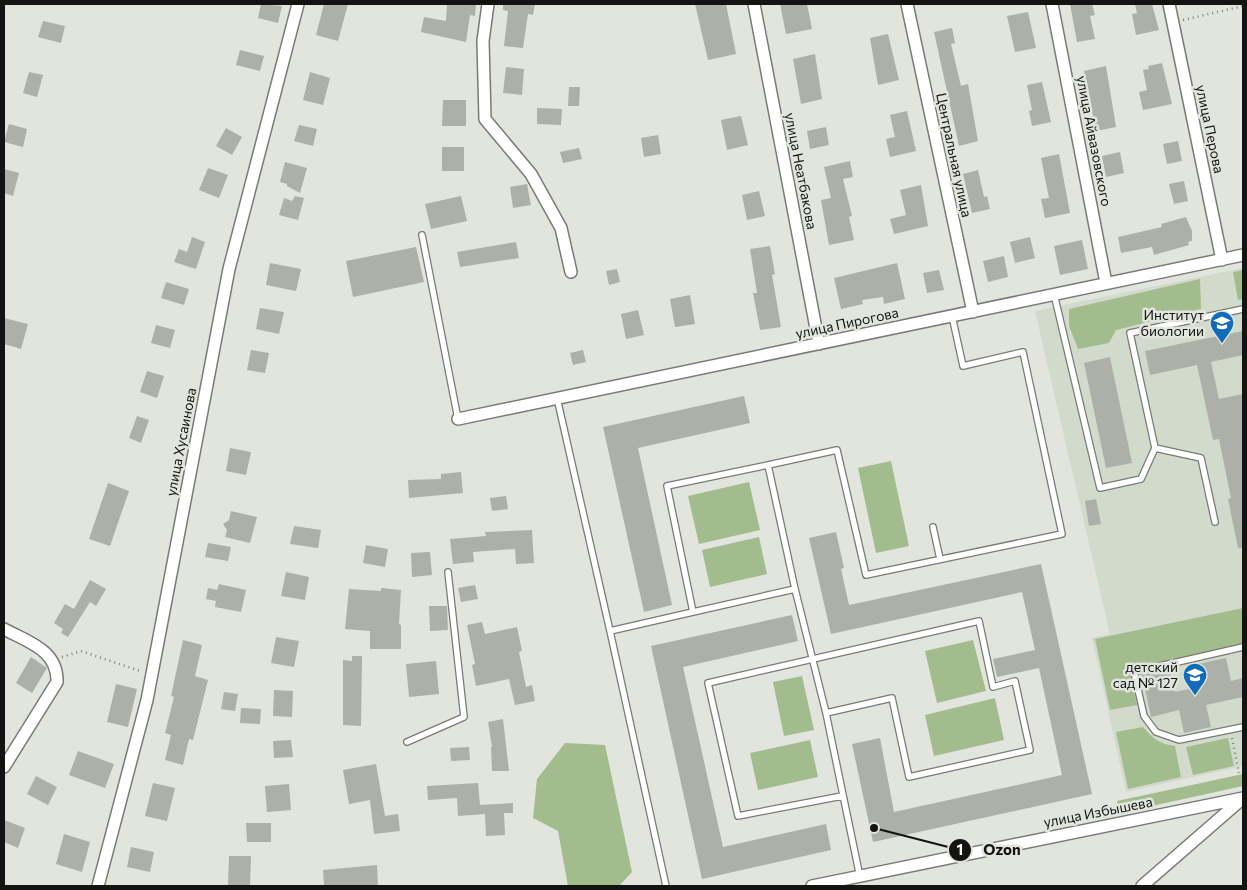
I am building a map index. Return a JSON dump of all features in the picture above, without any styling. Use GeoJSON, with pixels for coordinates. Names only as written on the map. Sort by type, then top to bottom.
{"type":"FeatureCollection","features":[{"type":"Feature","properties":{"kind":"street","name":"улица Хусаинова"},"geometry":{"type":"LineString","coordinates":[[98,886],[152,675],[229,269],[298,4]]}},
{"type":"Feature","properties":{"kind":"street"},"geometry":{"type":"LineString","coordinates":[[488,4],[483,41],[485,119],[535,181],[561,228],[571,272]]}},
{"type":"Feature","properties":{"kind":"street","name":"улица Неатбакова"},"geometry":{"type":"LineString","coordinates":[[754,4],[819,344]]}},
{"type":"Feature","properties":{"kind":"street","name":"Центральная улица"},"geometry":{"type":"LineString","coordinates":[[907,4],[973,312]]}},
{"type":"Feature","properties":{"kind":"street","name":"улица Айвазовского"},"geometry":{"type":"LineString","coordinates":[[1052,4],[1106,283]]}},
{"type":"Feature","properties":{"kind":"street","name":"улица Перова"},"geometry":{"type":"LineString","coordinates":[[1169,4],[1222,260]]}},
{"type":"Feature","properties":{"kind":"street","name":"улица Пирогова"},"geometry":{"type":"LineString","coordinates":[[458,419],[1243,255]]}},
{"type":"Feature","properties":{"kind":"street"},"geometry":{"type":"LineString","coordinates":[[4,629],[44,650],[53,660],[57,671],[57,682],[4,767]]}},
{"type":"Feature","properties":{"kind":"street"},"geometry":{"type":"LineString","coordinates":[[1142,886],[1243,798]]}},
{"type":"Feature","properties":{"kind":"street","name":"улица Избышева"},"geometry":{"type":"LineString","coordinates":[[812,886],[1243,798]]}},
{"type":"Feature","properties":{"kind":"lane"},"geometry":{"type":"LineString","coordinates":[[422,235],[458,419]]}},
{"type":"Feature","properties":{"kind":"lane"},"geometry":{"type":"LineString","coordinates":[[1054,294],[1100,488],[1141,479],[1155,448],[1130,334],[1243,309]]}},
{"type":"Feature","properties":{"kind":"lane"},"geometry":{"type":"LineString","coordinates":[[693,612],[667,486],[837,450],[866,575],[1062,534],[1022,352],[963,366],[952,316]]}},
{"type":"Feature","properties":{"kind":"lane"},"geometry":{"type":"LineString","coordinates":[[557,398],[666,886]]}},
{"type":"Feature","properties":{"kind":"lane"},"geometry":{"type":"LineString","coordinates":[[1155,448],[1201,458],[1215,522]]}},
{"type":"Feature","properties":{"kind":"lane"},"geometry":{"type":"LineString","coordinates":[[768,465],[795,589],[826,713],[860,877]]}},
{"type":"Feature","properties":{"kind":"lane"},"geometry":{"type":"LineString","coordinates":[[932,527],[940,559]]}},
{"type":"Feature","properties":{"kind":"lane"},"geometry":{"type":"LineString","coordinates":[[407,742],[464,717],[448,572]]}},
{"type":"Feature","properties":{"kind":"lane"},"geometry":{"type":"LineString","coordinates":[[610,631],[795,589]]}},
{"type":"Feature","properties":{"kind":"lane"},"geometry":{"type":"LineString","coordinates":[[826,713],[892,698],[909,777],[1030,750],[1015,682],[993,686],[979,622],[812,658],[708,683],[738,816],[842,796]]}},
{"type":"Feature","properties":{"kind":"lane"},"geometry":{"type":"LineString","coordinates":[[1243,647],[1134,672],[1144,716],[1156,732],[1179,740],[1243,727]]}},
{"type":"Feature","properties":{"kind":"path"},"geometry":{"type":"LineString","coordinates":[[1172,23],[1243,6]]}},
{"type":"Feature","properties":{"kind":"path"},"geometry":{"type":"LineString","coordinates":[[53,660],[81,651],[152,675]]}},
{"type":"Feature","properties":{"kind":"path"},"geometry":{"type":"LineString","coordinates":[[1230,730],[1239,773]]}},
{"type":"Feature","properties":{"kind":"shaded area"},"geometry":{"type":"Polygon","coordinates":[[[1243,268],[1243,766],[1126,792],[1092,638],[1110,634],[1035,311],[1243,268]]]}},
{"type":"Feature","properties":{"kind":"green space"},"geometry":{"type":"Polygon","coordinates":[[[1243,270],[1243,299],[1238,300],[1233,272],[1243,270]]]}},
{"type":"Feature","properties":{"kind":"green space"},"geometry":{"type":"Polygon","coordinates":[[[1200,279],[1201,309],[1116,330],[1109,343],[1078,349],[1069,326],[1069,309],[1200,279]]]}},
{"type":"Feature","properties":{"kind":"green space"},"geometry":{"type":"Polygon","coordinates":[[[891,461],[909,546],[876,553],[858,468],[891,461]]]}},
{"type":"Feature","properties":{"kind":"green space"},"geometry":{"type":"Polygon","coordinates":[[[749,482],[760,530],[699,544],[688,496],[749,482]]]}},
{"type":"Feature","properties":{"kind":"green space"},"geometry":{"type":"Polygon","coordinates":[[[759,537],[767,574],[710,587],[702,550],[759,537]]]}},
{"type":"Feature","properties":{"kind":"green space"},"geometry":{"type":"Polygon","coordinates":[[[1243,608],[1243,644],[1129,669],[1137,705],[1110,710],[1095,639],[1243,608]]]}},
{"type":"Feature","properties":{"kind":"green space"},"geometry":{"type":"Polygon","coordinates":[[[973,640],[986,691],[937,703],[925,651],[973,640]]]}},
{"type":"Feature","properties":{"kind":"green space"},"geometry":{"type":"Polygon","coordinates":[[[802,676],[814,730],[784,736],[773,682],[802,676]]]}},
{"type":"Feature","properties":{"kind":"green space"},"geometry":{"type":"Polygon","coordinates":[[[995,698],[1004,740],[934,756],[925,715],[995,698]]]}},
{"type":"Feature","properties":{"kind":"green space"},"geometry":{"type":"Polygon","coordinates":[[[1143,727],[1157,740],[1175,746],[1181,777],[1128,789],[1116,732],[1143,727]]]}},
{"type":"Feature","properties":{"kind":"green space"},"geometry":{"type":"Polygon","coordinates":[[[1228,738],[1234,766],[1193,775],[1186,747],[1228,738]]]}},
{"type":"Feature","properties":{"kind":"green space"},"geometry":{"type":"Polygon","coordinates":[[[810,740],[818,777],[758,790],[750,753],[810,740]]]}},
{"type":"Feature","properties":{"kind":"green space"},"geometry":{"type":"Polygon","coordinates":[[[565,743],[605,745],[632,872],[619,886],[568,886],[558,831],[533,818],[537,779],[565,743]]]}},
{"type":"Feature","properties":{"kind":"green space"},"geometry":{"type":"Polygon","coordinates":[[[1243,774],[1243,786],[1120,813],[1117,801],[1243,774]]]}},
{"type":"Feature","properties":{"kind":"building"},"geometry":{"type":"Polygon","coordinates":[[[261,4],[282,6],[278,23],[258,18],[261,4]]]}},
{"type":"Feature","properties":{"kind":"building"},"geometry":{"type":"Polygon","coordinates":[[[324,4],[348,4],[338,41],[316,35],[324,4]]]}},
{"type":"Feature","properties":{"kind":"building"},"geometry":{"type":"Polygon","coordinates":[[[447,4],[476,4],[475,16],[470,15],[466,42],[421,32],[424,17],[446,21],[447,4]]]}},
{"type":"Feature","properties":{"kind":"building"},"geometry":{"type":"Polygon","coordinates":[[[503,4],[535,4],[533,15],[528,14],[523,48],[504,46],[508,11],[503,10],[503,4]]]}},
{"type":"Feature","properties":{"kind":"building"},"geometry":{"type":"Polygon","coordinates":[[[695,4],[726,4],[736,54],[708,60],[695,4]]]}},
{"type":"Feature","properties":{"kind":"building"},"geometry":{"type":"Polygon","coordinates":[[[780,4],[807,4],[812,29],[786,34],[780,4]]]}},
{"type":"Feature","properties":{"kind":"building"},"geometry":{"type":"Polygon","coordinates":[[[1070,4],[1092,4],[1095,15],[1090,16],[1095,39],[1077,42],[1070,4]]]}},
{"type":"Feature","properties":{"kind":"building"},"geometry":{"type":"Polygon","coordinates":[[[1135,4],[1152,4],[1159,30],[1136,35],[1132,14],[1137,13],[1135,4]]]}},
{"type":"Feature","properties":{"kind":"building"},"geometry":{"type":"Polygon","coordinates":[[[1028,12],[1036,48],[1015,52],[1007,16],[1028,12]]]}},
{"type":"Feature","properties":{"kind":"building"},"geometry":{"type":"Polygon","coordinates":[[[43,21],[65,26],[61,43],[38,37],[43,21]]]}},
{"type":"Feature","properties":{"kind":"building"},"geometry":{"type":"Polygon","coordinates":[[[952,28],[955,43],[951,44],[961,86],[968,84],[978,141],[959,146],[934,32],[952,28]]]}},
{"type":"Feature","properties":{"kind":"building"},"geometry":{"type":"Polygon","coordinates":[[[888,34],[899,80],[878,85],[870,38],[888,34]]]}},
{"type":"Feature","properties":{"kind":"building"},"geometry":{"type":"Polygon","coordinates":[[[240,50],[264,56],[260,71],[236,65],[240,50]]]}},
{"type":"Feature","properties":{"kind":"building"},"geometry":{"type":"Polygon","coordinates":[[[815,54],[822,99],[801,104],[793,59],[815,54]]]}},
{"type":"Feature","properties":{"kind":"building"},"geometry":{"type":"Polygon","coordinates":[[[1162,63],[1172,104],[1143,110],[1139,92],[1147,90],[1143,70],[1149,69],[1148,66],[1162,63]]]}},
{"type":"Feature","properties":{"kind":"building"},"geometry":{"type":"Polygon","coordinates":[[[1106,66],[1116,127],[1096,131],[1084,71],[1106,66]]]}},
{"type":"Feature","properties":{"kind":"building"},"geometry":{"type":"Polygon","coordinates":[[[506,67],[524,69],[522,95],[503,93],[506,67]]]}},
{"type":"Feature","properties":{"kind":"building"},"geometry":{"type":"Polygon","coordinates":[[[29,72],[43,75],[37,97],[23,93],[29,72]]]}},
{"type":"Feature","properties":{"kind":"building"},"geometry":{"type":"Polygon","coordinates":[[[310,72],[330,78],[323,105],[303,100],[310,72]]]}},
{"type":"Feature","properties":{"kind":"building"},"geometry":{"type":"Polygon","coordinates":[[[1042,82],[1051,122],[1032,126],[1029,111],[1032,110],[1027,85],[1042,82]]]}},
{"type":"Feature","properties":{"kind":"building"},"geometry":{"type":"Polygon","coordinates":[[[569,87],[580,87],[579,106],[568,106],[569,87]]]}},
{"type":"Feature","properties":{"kind":"building"},"geometry":{"type":"Polygon","coordinates":[[[443,100],[466,100],[466,126],[442,126],[443,100]]]}},
{"type":"Feature","properties":{"kind":"building"},"geometry":{"type":"Polygon","coordinates":[[[537,108],[562,109],[561,125],[537,124],[537,108]]]}},
{"type":"Feature","properties":{"kind":"building"},"geometry":{"type":"Polygon","coordinates":[[[907,111],[916,151],[890,157],[886,139],[895,137],[890,115],[907,111]]]}},
{"type":"Feature","properties":{"kind":"building"},"geometry":{"type":"Polygon","coordinates":[[[741,116],[748,145],[727,150],[721,120],[741,116]]]}},
{"type":"Feature","properties":{"kind":"building"},"geometry":{"type":"Polygon","coordinates":[[[9,124],[27,129],[23,147],[4,142],[9,124]]]}},
{"type":"Feature","properties":{"kind":"building"},"geometry":{"type":"Polygon","coordinates":[[[299,125],[317,129],[313,146],[294,141],[299,125]]]}},
{"type":"Feature","properties":{"kind":"building"},"geometry":{"type":"Polygon","coordinates":[[[826,127],[829,145],[810,149],[807,131],[826,127]]]}},
{"type":"Feature","properties":{"kind":"building"},"geometry":{"type":"Polygon","coordinates":[[[226,128],[242,137],[232,155],[216,146],[226,128]]]}},
{"type":"Feature","properties":{"kind":"building"},"geometry":{"type":"Polygon","coordinates":[[[658,135],[661,154],[644,157],[641,138],[658,135]]]}},
{"type":"Feature","properties":{"kind":"building"},"geometry":{"type":"Polygon","coordinates":[[[1178,141],[1182,161],[1167,164],[1163,144],[1178,141]]]}},
{"type":"Feature","properties":{"kind":"building"},"geometry":{"type":"Polygon","coordinates":[[[442,147],[464,147],[464,171],[442,171],[442,147]]]}},
{"type":"Feature","properties":{"kind":"building"},"geometry":{"type":"Polygon","coordinates":[[[579,148],[582,159],[563,163],[560,152],[579,148]]]}},
{"type":"Feature","properties":{"kind":"building"},"geometry":{"type":"Polygon","coordinates":[[[1120,152],[1124,173],[1106,177],[1102,156],[1120,152]]]}},
{"type":"Feature","properties":{"kind":"building"},"geometry":{"type":"Polygon","coordinates":[[[1059,154],[1070,213],[1045,218],[1041,199],[1049,198],[1041,158],[1059,154]]]}},
{"type":"Feature","properties":{"kind":"building"},"geometry":{"type":"Polygon","coordinates":[[[850,161],[853,177],[843,179],[852,216],[849,217],[854,240],[829,245],[821,200],[831,198],[824,167],[850,161]]]}},
{"type":"Feature","properties":{"kind":"building"},"geometry":{"type":"Polygon","coordinates":[[[285,162],[307,168],[300,193],[287,186],[287,184],[280,182],[285,162]]]}},
{"type":"Feature","properties":{"kind":"building"},"geometry":{"type":"Polygon","coordinates":[[[208,168],[228,175],[219,198],[199,190],[208,168]]]}},
{"type":"Feature","properties":{"kind":"building"},"geometry":{"type":"Polygon","coordinates":[[[4,169],[19,173],[13,196],[4,193],[4,169]]]}},
{"type":"Feature","properties":{"kind":"building"},"geometry":{"type":"Polygon","coordinates":[[[978,170],[984,197],[987,196],[990,209],[972,213],[963,174],[978,170]]]}},
{"type":"Feature","properties":{"kind":"building"},"geometry":{"type":"Polygon","coordinates":[[[1184,181],[1188,201],[1174,204],[1169,184],[1184,181]]]}},
{"type":"Feature","properties":{"kind":"building"},"geometry":{"type":"Polygon","coordinates":[[[527,184],[531,205],[513,208],[510,187],[527,184]]]}},
{"type":"Feature","properties":{"kind":"building"},"geometry":{"type":"Polygon","coordinates":[[[921,185],[928,226],[894,234],[890,219],[906,215],[900,190],[921,185]]]}},
{"type":"Feature","properties":{"kind":"building"},"geometry":{"type":"Polygon","coordinates":[[[759,191],[765,216],[747,220],[742,195],[759,191]]]}},
{"type":"Feature","properties":{"kind":"building"},"geometry":{"type":"Polygon","coordinates":[[[295,196],[304,198],[298,220],[279,215],[284,198],[292,201],[295,196]]]}},
{"type":"Feature","properties":{"kind":"building"},"geometry":{"type":"Polygon","coordinates":[[[461,196],[467,221],[431,229],[425,204],[461,196]]]}},
{"type":"Feature","properties":{"kind":"building"},"geometry":{"type":"Polygon","coordinates":[[[1186,217],[1192,231],[1192,241],[1188,242],[1189,245],[1154,255],[1152,247],[1121,253],[1118,237],[1162,227],[1161,224],[1186,217]]]}},
{"type":"Feature","properties":{"kind":"building"},"geometry":{"type":"Polygon","coordinates":[[[192,237],[205,242],[196,269],[174,262],[179,249],[187,252],[192,237]]]}},
{"type":"Feature","properties":{"kind":"building"},"geometry":{"type":"Polygon","coordinates":[[[1030,237],[1035,258],[1015,263],[1010,242],[1030,237]]]}},
{"type":"Feature","properties":{"kind":"building"},"geometry":{"type":"Polygon","coordinates":[[[1082,240],[1088,269],[1060,275],[1054,246],[1082,240]]]}},
{"type":"Feature","properties":{"kind":"building"},"geometry":{"type":"Polygon","coordinates":[[[516,242],[519,258],[460,267],[457,252],[516,242]]]}},
{"type":"Feature","properties":{"kind":"building"},"geometry":{"type":"Polygon","coordinates":[[[770,246],[775,274],[772,275],[781,327],[760,330],[753,293],[757,293],[750,249],[770,246]]]}},
{"type":"Feature","properties":{"kind":"building"},"geometry":{"type":"Polygon","coordinates":[[[416,247],[424,282],[353,297],[346,261],[416,247]]]}},
{"type":"Feature","properties":{"kind":"building"},"geometry":{"type":"Polygon","coordinates":[[[1004,256],[1008,277],[988,282],[983,261],[1004,256]]]}},
{"type":"Feature","properties":{"kind":"building"},"geometry":{"type":"Polygon","coordinates":[[[270,263],[301,269],[296,291],[266,285],[270,263]]]}},
{"type":"Feature","properties":{"kind":"building"},"geometry":{"type":"Polygon","coordinates":[[[897,263],[905,299],[884,304],[883,297],[862,300],[863,304],[841,309],[834,278],[897,263]]]}},
{"type":"Feature","properties":{"kind":"building"},"geometry":{"type":"Polygon","coordinates":[[[617,269],[620,282],[609,285],[606,271],[617,269]]]}},
{"type":"Feature","properties":{"kind":"building"},"geometry":{"type":"Polygon","coordinates":[[[939,270],[944,290],[927,293],[923,273],[939,270]]]}},
{"type":"Feature","properties":{"kind":"building"},"geometry":{"type":"Polygon","coordinates":[[[166,282],[189,289],[184,305],[161,298],[166,282]]]}},
{"type":"Feature","properties":{"kind":"building"},"geometry":{"type":"Polygon","coordinates":[[[690,295],[695,324],[675,327],[670,299],[690,295]]]}},
{"type":"Feature","properties":{"kind":"building"},"geometry":{"type":"Polygon","coordinates":[[[260,308],[284,312],[279,334],[256,329],[260,308]]]}},
{"type":"Feature","properties":{"kind":"building"},"geometry":{"type":"Polygon","coordinates":[[[638,310],[644,335],[626,339],[621,314],[638,310]]]}},
{"type":"Feature","properties":{"kind":"building"},"geometry":{"type":"Polygon","coordinates":[[[4,318],[28,324],[21,349],[4,344],[4,318]]]}},
{"type":"Feature","properties":{"kind":"building"},"geometry":{"type":"Polygon","coordinates":[[[156,325],[175,330],[170,348],[151,343],[156,325]]]}},
{"type":"Feature","properties":{"kind":"building"},"geometry":{"type":"Polygon","coordinates":[[[1243,331],[1243,355],[1211,362],[1219,399],[1243,394],[1243,548],[1238,548],[1228,499],[1231,498],[1219,439],[1213,440],[1197,365],[1150,375],[1145,351],[1243,331]]]}},
{"type":"Feature","properties":{"kind":"building"},"geometry":{"type":"Polygon","coordinates":[[[251,350],[269,353],[265,373],[247,370],[251,350]]]}},
{"type":"Feature","properties":{"kind":"building"},"geometry":{"type":"Polygon","coordinates":[[[583,350],[586,362],[573,365],[570,353],[583,350]]]}},
{"type":"Feature","properties":{"kind":"building"},"geometry":{"type":"Polygon","coordinates":[[[1110,357],[1132,463],[1106,468],[1084,363],[1110,357]]]}},
{"type":"Feature","properties":{"kind":"building"},"geometry":{"type":"Polygon","coordinates":[[[147,371],[164,376],[157,398],[140,392],[147,371]]]}},
{"type":"Feature","properties":{"kind":"building"},"geometry":{"type":"Polygon","coordinates":[[[744,396],[750,423],[638,448],[672,605],[644,612],[603,427],[744,396]]]}},
{"type":"Feature","properties":{"kind":"building"},"geometry":{"type":"Polygon","coordinates":[[[137,416],[149,420],[141,443],[129,438],[137,416]]]}},
{"type":"Feature","properties":{"kind":"building"},"geometry":{"type":"Polygon","coordinates":[[[230,448],[251,452],[246,475],[226,471],[230,448]]]}},
{"type":"Feature","properties":{"kind":"building"},"geometry":{"type":"Polygon","coordinates":[[[461,472],[463,493],[409,498],[408,480],[441,479],[441,474],[461,472]]]}},
{"type":"Feature","properties":{"kind":"building"},"geometry":{"type":"Polygon","coordinates":[[[108,483],[129,491],[110,546],[89,539],[108,483]]]}},
{"type":"Feature","properties":{"kind":"building"},"geometry":{"type":"Polygon","coordinates":[[[506,496],[508,509],[492,511],[490,498],[506,496]]]}},
{"type":"Feature","properties":{"kind":"building"},"geometry":{"type":"Polygon","coordinates":[[[1096,499],[1101,524],[1089,526],[1085,501],[1096,499]]]}},
{"type":"Feature","properties":{"kind":"building"},"geometry":{"type":"Polygon","coordinates":[[[231,511],[257,517],[250,543],[225,537],[227,530],[223,524],[229,520],[231,511]]]}},
{"type":"Feature","properties":{"kind":"building"},"geometry":{"type":"Polygon","coordinates":[[[294,526],[321,530],[318,548],[290,544],[294,526]]]}},
{"type":"Feature","properties":{"kind":"building"},"geometry":{"type":"Polygon","coordinates":[[[532,530],[534,563],[516,564],[515,549],[473,552],[474,562],[453,564],[450,539],[486,536],[485,532],[532,530]]]}},
{"type":"Feature","properties":{"kind":"building"},"geometry":{"type":"Polygon","coordinates":[[[836,532],[844,568],[841,569],[849,605],[1041,564],[1092,794],[873,842],[852,744],[880,738],[894,812],[1062,775],[1039,668],[997,677],[993,659],[1035,650],[1022,592],[831,634],[809,538],[836,532]]]}},
{"type":"Feature","properties":{"kind":"building"},"geometry":{"type":"Polygon","coordinates":[[[208,543],[231,547],[228,561],[205,557],[208,543]]]}},
{"type":"Feature","properties":{"kind":"building"},"geometry":{"type":"Polygon","coordinates":[[[366,545],[388,549],[385,567],[363,563],[366,545]]]}},
{"type":"Feature","properties":{"kind":"building"},"geometry":{"type":"Polygon","coordinates":[[[430,552],[432,575],[412,577],[411,553],[430,552]]]}},
{"type":"Feature","properties":{"kind":"building"},"geometry":{"type":"Polygon","coordinates":[[[286,572],[309,577],[305,600],[281,596],[286,572]]]}},
{"type":"Feature","properties":{"kind":"building"},"geometry":{"type":"Polygon","coordinates":[[[90,580],[106,589],[96,606],[90,602],[68,637],[61,633],[63,629],[54,623],[65,604],[74,609],[90,580]]]}},
{"type":"Feature","properties":{"kind":"building"},"geometry":{"type":"Polygon","coordinates":[[[219,584],[246,590],[241,612],[215,607],[216,601],[206,599],[208,588],[217,590],[219,584]]]}},
{"type":"Feature","properties":{"kind":"building"},"geometry":{"type":"Polygon","coordinates":[[[475,585],[478,599],[461,602],[458,588],[475,585]]]}},
{"type":"Feature","properties":{"kind":"building"},"geometry":{"type":"Polygon","coordinates":[[[381,588],[401,590],[399,624],[401,625],[401,649],[370,649],[370,631],[345,629],[349,589],[381,591],[381,588]]]}},
{"type":"Feature","properties":{"kind":"building"},"geometry":{"type":"Polygon","coordinates":[[[429,606],[447,606],[448,630],[430,631],[429,606]]]}},
{"type":"Feature","properties":{"kind":"building"},"geometry":{"type":"Polygon","coordinates":[[[792,615],[798,641],[683,667],[723,847],[826,824],[831,850],[702,879],[651,646],[792,615]]]}},
{"type":"Feature","properties":{"kind":"building"},"geometry":{"type":"Polygon","coordinates":[[[482,622],[485,634],[517,627],[522,651],[519,652],[526,687],[532,685],[535,701],[515,705],[509,679],[476,686],[472,665],[475,664],[467,625],[482,622]]]}},
{"type":"Feature","properties":{"kind":"building"},"geometry":{"type":"Polygon","coordinates":[[[276,637],[299,641],[294,667],[271,663],[276,637]]]}},
{"type":"Feature","properties":{"kind":"building"},"geometry":{"type":"Polygon","coordinates":[[[183,640],[202,645],[195,676],[208,680],[193,740],[189,739],[183,765],[165,760],[171,735],[165,733],[174,697],[171,696],[183,640]]]}},
{"type":"Feature","properties":{"kind":"building"},"geometry":{"type":"Polygon","coordinates":[[[352,656],[362,656],[361,726],[343,725],[343,660],[352,661],[352,656]]]}},
{"type":"Feature","properties":{"kind":"building"},"geometry":{"type":"Polygon","coordinates":[[[31,657],[47,668],[32,693],[16,683],[31,657]]]}},
{"type":"Feature","properties":{"kind":"building","name":"детский сад № 127"},"geometry":{"type":"Polygon","coordinates":[[[1226,658],[1231,681],[1243,678],[1243,697],[1206,705],[1211,727],[1184,733],[1179,710],[1151,717],[1142,675],[1170,669],[1175,692],[1203,686],[1198,664],[1226,658]]]}},
{"type":"Feature","properties":{"kind":"building"},"geometry":{"type":"Polygon","coordinates":[[[436,661],[439,694],[409,697],[406,664],[436,661]]]}},
{"type":"Feature","properties":{"kind":"building"},"geometry":{"type":"Polygon","coordinates":[[[116,684],[137,689],[128,727],[107,722],[116,684]]]}},
{"type":"Feature","properties":{"kind":"building"},"geometry":{"type":"Polygon","coordinates":[[[274,690],[293,691],[292,717],[273,716],[274,690]]]}},
{"type":"Feature","properties":{"kind":"building"},"geometry":{"type":"Polygon","coordinates":[[[224,692],[238,694],[235,711],[221,709],[224,692]]]}},
{"type":"Feature","properties":{"kind":"building"},"geometry":{"type":"Polygon","coordinates":[[[241,708],[261,709],[260,724],[240,723],[241,708]]]}},
{"type":"Feature","properties":{"kind":"building"},"geometry":{"type":"Polygon","coordinates":[[[503,719],[509,771],[492,771],[492,747],[488,722],[503,719]]]}},
{"type":"Feature","properties":{"kind":"building"},"geometry":{"type":"Polygon","coordinates":[[[291,740],[293,757],[274,758],[273,741],[291,740]]]}},
{"type":"Feature","properties":{"kind":"building"},"geometry":{"type":"Polygon","coordinates":[[[469,747],[470,760],[451,761],[450,748],[469,747]]]}},
{"type":"Feature","properties":{"kind":"building"},"geometry":{"type":"Polygon","coordinates":[[[78,751],[114,764],[105,788],[69,775],[78,751]]]}},
{"type":"Feature","properties":{"kind":"building"},"geometry":{"type":"Polygon","coordinates":[[[376,764],[385,816],[398,814],[400,831],[374,834],[370,800],[349,804],[343,770],[376,764]]]}},
{"type":"Feature","properties":{"kind":"building"},"geometry":{"type":"Polygon","coordinates":[[[36,776],[57,787],[48,805],[27,794],[36,776]]]}},
{"type":"Feature","properties":{"kind":"building"},"geometry":{"type":"Polygon","coordinates":[[[153,783],[175,788],[167,821],[145,816],[153,783]]]}},
{"type":"Feature","properties":{"kind":"building"},"geometry":{"type":"Polygon","coordinates":[[[478,783],[480,805],[513,803],[513,813],[504,813],[505,835],[486,836],[485,814],[458,816],[457,798],[428,800],[427,786],[478,783]]]}},
{"type":"Feature","properties":{"kind":"building"},"geometry":{"type":"Polygon","coordinates":[[[289,784],[291,810],[267,812],[265,786],[289,784]]]}},
{"type":"Feature","properties":{"kind":"building"},"geometry":{"type":"Polygon","coordinates":[[[4,820],[25,828],[18,848],[4,842],[4,820]]]}},
{"type":"Feature","properties":{"kind":"building"},"geometry":{"type":"Polygon","coordinates":[[[246,823],[271,823],[271,842],[247,842],[246,823]]]}},
{"type":"Feature","properties":{"kind":"building"},"geometry":{"type":"Polygon","coordinates":[[[64,834],[90,842],[82,872],[56,864],[64,834]]]}},
{"type":"Feature","properties":{"kind":"building"},"geometry":{"type":"Polygon","coordinates":[[[131,847],[154,852],[150,872],[127,867],[131,847]]]}},
{"type":"Feature","properties":{"kind":"building"},"geometry":{"type":"Polygon","coordinates":[[[229,856],[251,856],[250,886],[228,886],[229,856]]]}},
{"type":"Feature","properties":{"kind":"building"},"geometry":{"type":"Polygon","coordinates":[[[377,865],[378,886],[324,886],[323,870],[377,865]]]}},
{"type":"Feature","properties":{"kind":"place","name":"Институт биологии"},"geometry":{"type":"Point","coordinates":[1222,344]}},
{"type":"Feature","properties":{"kind":"place","name":"детский сад № 127"},"geometry":{"type":"Point","coordinates":[1195,696]}},
{"type":"Feature","properties":{"kind":"place","name":"Ozon"},"geometry":{"type":"Point","coordinates":[874,828]}}]}
